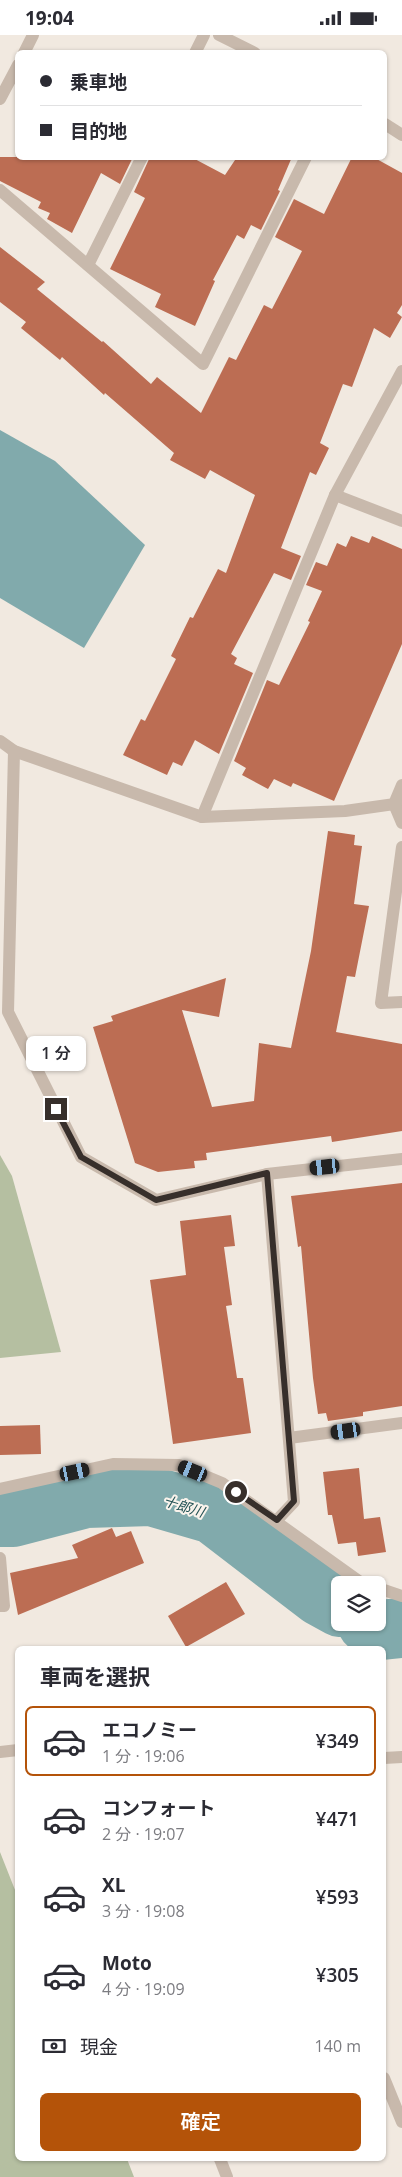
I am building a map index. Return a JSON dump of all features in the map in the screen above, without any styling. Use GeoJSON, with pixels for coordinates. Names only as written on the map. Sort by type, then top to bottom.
{"type":"FeatureCollection","features":[{"type":"Feature","properties":{"kind":"street"},"geometry":{"type":"LineString","coordinates":[[26,50],[33,35]]}},
{"type":"Feature","properties":{"kind":"street"},"geometry":{"type":"LineString","coordinates":[[196,50],[204,35]]}},
{"type":"Feature","properties":{"kind":"street"},"geometry":{"type":"LineString","coordinates":[[219,35],[249,50]]}},
{"type":"Feature","properties":{"kind":"street"},"geometry":{"type":"LineString","coordinates":[[0,99],[15,71]]}},
{"type":"Feature","properties":{"kind":"street"},"geometry":{"type":"LineString","coordinates":[[387,125],[402,135]]}},
{"type":"Feature","properties":{"kind":"street"},"geometry":{"type":"LineString","coordinates":[[88,265],[140,160]]}},
{"type":"Feature","properties":{"kind":"street"},"geometry":{"type":"LineString","coordinates":[[0,190],[203,364],[305,160]]}},
{"type":"Feature","properties":{"kind":"street"},"geometry":{"type":"LineString","coordinates":[[202,817],[335,495],[402,371]]}},
{"type":"Feature","properties":{"kind":"street"},"geometry":{"type":"LineString","coordinates":[[335,495],[402,521]]}},
{"type":"Feature","properties":{"kind":"street"},"geometry":{"type":"LineString","coordinates":[[0,741],[14,751],[202,817],[345,811],[398,803]]}},
{"type":"Feature","properties":{"kind":"street"},"geometry":{"type":"LineString","coordinates":[[14,751],[4,1012],[81,1157],[156,1200],[267,1173],[402,1159]]}},
{"type":"Feature","properties":{"kind":"street"},"geometry":{"type":"LineString","coordinates":[[402,785],[398,803],[402,823]]}},
{"type":"Feature","properties":{"kind":"street"},"geometry":{"type":"LineString","coordinates":[[402,847],[381,1003],[402,1002]]}},
{"type":"Feature","properties":{"kind":"street"},"geometry":{"type":"LineString","coordinates":[[267,1173],[294,1501],[277,1520]]}},
{"type":"Feature","properties":{"kind":"street"},"geometry":{"type":"LineString","coordinates":[[289,1439],[402,1423]]}},
{"type":"Feature","properties":{"kind":"street"},"geometry":{"type":"LineString","coordinates":[[0,1489],[113,1464],[178,1465],[222,1483],[277,1520],[309,1546],[353,1576]]}},
{"type":"Feature","properties":{"kind":"street"},"geometry":{"type":"LineString","coordinates":[[0,1558],[4,1606],[0,1606]]}},
{"type":"Feature","properties":{"kind":"street"},"geometry":{"type":"LineString","coordinates":[[386,1591],[402,1596]]}},
{"type":"Feature","properties":{"kind":"street"},"geometry":{"type":"LineString","coordinates":[[0,1752],[15,1750]]}},
{"type":"Feature","properties":{"kind":"street"},"geometry":{"type":"LineString","coordinates":[[386,1757],[402,1757]]}},
{"type":"Feature","properties":{"kind":"street"},"geometry":{"type":"LineString","coordinates":[[386,2083],[402,2123]]}},
{"type":"Feature","properties":{"kind":"street"},"geometry":{"type":"LineString","coordinates":[[221,2161],[227,2177]]}},
{"type":"Feature","properties":{"kind":"green space"},"geometry":{"type":"Polygon","coordinates":[[[0,1155],[12,1176],[61,1352],[0,1358],[0,1155]]]}},
{"type":"Feature","properties":{"kind":"green space"},"geometry":{"type":"Polygon","coordinates":[[[0,1852],[15,1890],[15,2161],[128,2161],[134,2177],[0,2177],[0,1852]]]}},
{"type":"Feature","properties":{"kind":"water"},"geometry":{"type":"Polygon","coordinates":[[[0,430],[55,461],[145,545],[84,648],[0,598],[0,430]]]}},
{"type":"Feature","properties":{"kind":"building"},"geometry":{"type":"Polygon","coordinates":[[[0,157],[15,157],[15,160],[132,160],[120,184],[101,173],[72,233],[47,219],[50,213],[38,208],[41,202],[0,181],[0,157]]]}},
{"type":"Feature","properties":{"kind":"building"},"geometry":{"type":"Polygon","coordinates":[[[149,160],[197,160],[225,175],[235,160],[291,160],[278,190],[280,191],[261,230],[251,225],[244,239],[237,235],[213,280],[215,281],[195,326],[155,307],[161,294],[110,269],[145,198],[134,192],[149,160]]]}},
{"type":"Feature","properties":{"kind":"building"},"geometry":{"type":"Polygon","coordinates":[[[351,160],[378,160],[402,173],[402,305],[397,313],[402,317],[390,338],[374,328],[352,387],[343,384],[320,443],[329,448],[316,475],[310,472],[281,548],[301,556],[291,580],[274,573],[231,654],[237,658],[234,664],[253,673],[219,754],[195,740],[182,766],[173,762],[167,775],[123,755],[141,719],[145,721],[176,659],[171,656],[190,617],[193,618],[218,569],[226,573],[255,495],[210,470],[205,479],[170,460],[174,453],[105,393],[104,395],[62,357],[60,360],[21,328],[26,322],[0,302],[0,247],[45,282],[37,289],[103,341],[151,384],[157,377],[201,413],[229,357],[236,360],[264,305],[272,309],[302,251],[275,237],[294,199],[324,214],[351,160]]]}},
{"type":"Feature","properties":{"kind":"building"},"geometry":{"type":"Polygon","coordinates":[[[351,536],[369,543],[372,536],[402,549],[402,644],[334,801],[293,783],[291,787],[274,779],[268,789],[242,775],[246,768],[234,761],[267,680],[279,685],[310,622],[308,621],[322,591],[306,585],[316,562],[327,566],[337,543],[346,547],[351,536]]]}},
{"type":"Feature","properties":{"kind":"building"},"geometry":{"type":"Polygon","coordinates":[[[328,831],[355,835],[354,845],[362,846],[354,904],[369,906],[355,977],[347,976],[336,1032],[402,1044],[402,1131],[332,1142],[331,1136],[206,1153],[207,1160],[194,1161],[195,1168],[158,1172],[135,1163],[93,1027],[113,1021],[111,1016],[226,978],[219,1017],[182,1010],[212,1107],[254,1101],[259,1043],[291,1048],[311,951],[328,831]]]}},
{"type":"Feature","properties":{"kind":"building"},"geometry":{"type":"Polygon","coordinates":[[[402,1183],[402,1406],[363,1412],[363,1416],[328,1421],[326,1413],[318,1414],[301,1246],[298,1247],[291,1196],[402,1183]]]}},
{"type":"Feature","properties":{"kind":"building"},"geometry":{"type":"Polygon","coordinates":[[[231,1215],[235,1246],[224,1247],[232,1305],[226,1306],[237,1378],[243,1378],[251,1433],[173,1444],[150,1280],[186,1275],[180,1221],[231,1215]]]}},
{"type":"Feature","properties":{"kind":"building"},"geometry":{"type":"Polygon","coordinates":[[[40,1425],[41,1454],[0,1455],[0,1426],[40,1425]]]}},
{"type":"Feature","properties":{"kind":"building"},"geometry":{"type":"Polygon","coordinates":[[[359,1468],[364,1519],[380,1517],[386,1552],[358,1556],[356,1542],[338,1544],[332,1515],[328,1515],[323,1472],[359,1468]]]}},
{"type":"Feature","properties":{"kind":"building"},"geometry":{"type":"Polygon","coordinates":[[[112,1528],[116,1537],[131,1531],[144,1563],[18,1615],[10,1573],[78,1558],[72,1545],[112,1528]]]}},
{"type":"Feature","properties":{"kind":"building"},"geometry":{"type":"Polygon","coordinates":[[[226,1582],[245,1614],[188,1646],[185,1646],[168,1616],[226,1582]]]}},
{"type":"Feature","properties":{"kind":"waterway","name":"十郎川"},"geometry":{"type":"LineString","coordinates":[[0,1517],[13,1517],[86,1498],[151,1496],[213,1514],[320,1596],[331,1602]]}},
{"type":"Feature","properties":{"kind":"waterway","name":"十郎川"},"geometry":{"type":"LineString","coordinates":[[386,1629],[402,1628]]}},
{"type":"Feature","properties":{"kind":"route"},"geometry":{"type":"LineString","coordinates":[[56,1109],[81,1157],[156,1200],[267,1173],[294,1501],[277,1520],[236,1492]]}}]}
